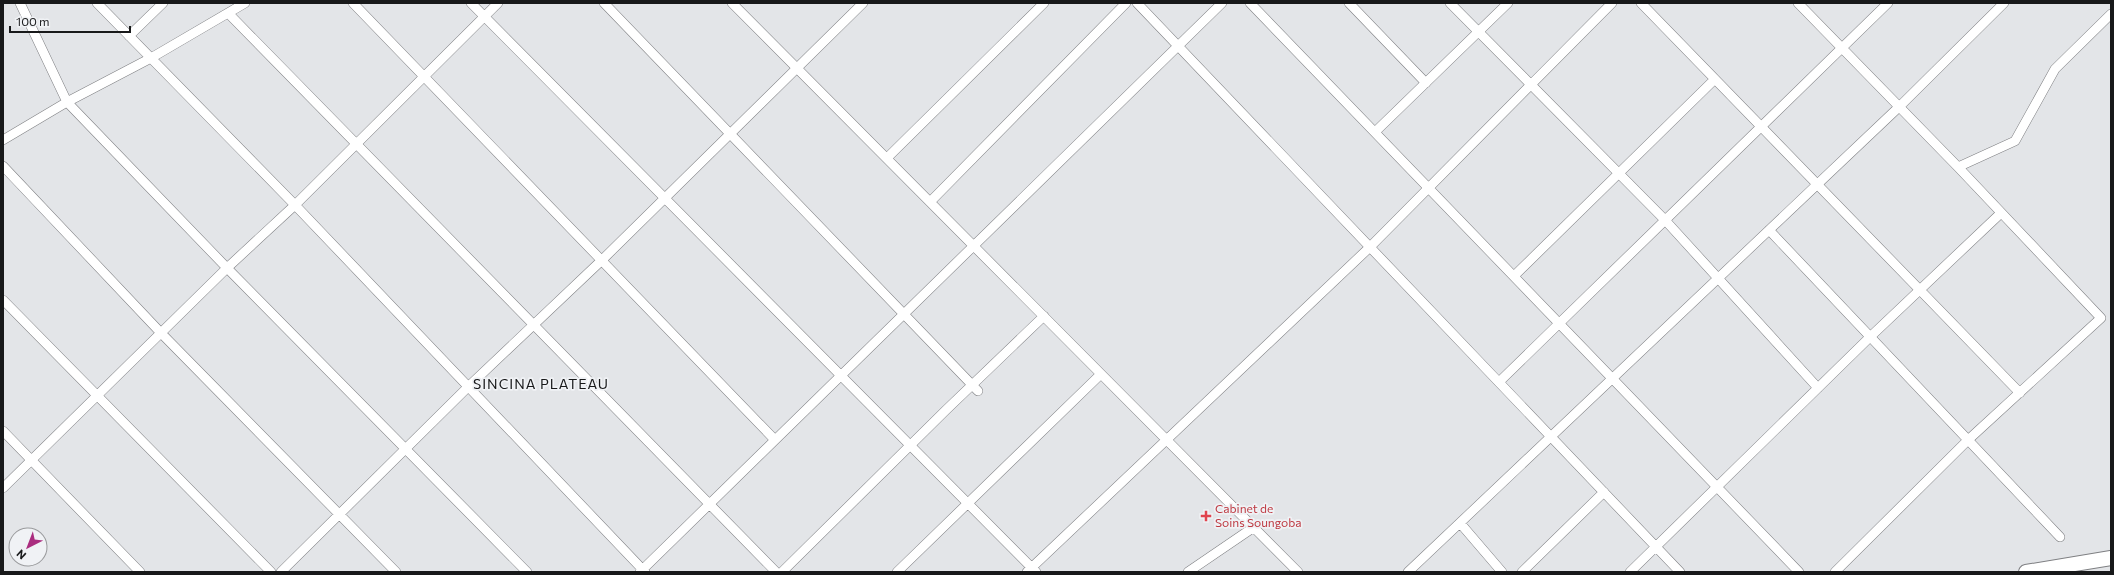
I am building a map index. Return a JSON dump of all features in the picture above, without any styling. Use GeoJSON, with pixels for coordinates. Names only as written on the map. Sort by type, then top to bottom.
{"type":"FeatureCollection","features":[{"type":"Feature","properties":{"kind":"main road"},"geometry":{"type":"LineString","coordinates":[[2026,572],[2058,569],[2111,558]]}},
{"type":"Feature","properties":{"kind":"street"},"geometry":{"type":"LineString","coordinates":[[20,3],[67,102],[227,268],[527,572]]}},
{"type":"Feature","properties":{"kind":"street"},"geometry":{"type":"LineString","coordinates":[[97,3],[295,205],[469,386],[643,571],[709,504],[1222,3]]}},
{"type":"Feature","properties":{"kind":"street"},"geometry":{"type":"LineString","coordinates":[[129,36],[163,3]]}},
{"type":"Feature","properties":{"kind":"street"},"geometry":{"type":"LineString","coordinates":[[3,140],[67,102],[151,58],[245,3]]}},
{"type":"Feature","properties":{"kind":"street"},"geometry":{"type":"LineString","coordinates":[[353,3],[775,440]]}},
{"type":"Feature","properties":{"kind":"street"},"geometry":{"type":"LineString","coordinates":[[471,3],[968,503],[1032,570],[1370,247],[1612,3]]}},
{"type":"Feature","properties":{"kind":"street"},"geometry":{"type":"LineString","coordinates":[[3,488],[227,268],[295,205],[355,143],[498,3]]}},
{"type":"Feature","properties":{"kind":"street"},"geometry":{"type":"LineString","coordinates":[[604,3],[976,388]]}},
{"type":"Feature","properties":{"kind":"street"},"geometry":{"type":"LineString","coordinates":[[733,3],[1298,572]]}},
{"type":"Feature","properties":{"kind":"street"},"geometry":{"type":"LineString","coordinates":[[281,572],[469,386],[602,260],[863,3]]}},
{"type":"Feature","properties":{"kind":"street"},"geometry":{"type":"LineString","coordinates":[[887,158],[1044,3]]}},
{"type":"Feature","properties":{"kind":"street"},"geometry":{"type":"LineString","coordinates":[[930,202],[1126,3]]}},
{"type":"Feature","properties":{"kind":"street"},"geometry":{"type":"LineString","coordinates":[[1137,3],[1680,572]]}},
{"type":"Feature","properties":{"kind":"street"},"geometry":{"type":"LineString","coordinates":[[1250,3],[1560,322],[1799,572]]}},
{"type":"Feature","properties":{"kind":"street"},"geometry":{"type":"LineString","coordinates":[[1349,3],[1426,83]]}},
{"type":"Feature","properties":{"kind":"street"},"geometry":{"type":"LineString","coordinates":[[1450,3],[1665,220],[1818,388]]}},
{"type":"Feature","properties":{"kind":"street"},"geometry":{"type":"LineString","coordinates":[[1375,132],[1508,3]]}},
{"type":"Feature","properties":{"kind":"street"},"geometry":{"type":"LineString","coordinates":[[1641,3],[2020,393]]}},
{"type":"Feature","properties":{"kind":"street"},"geometry":{"type":"LineString","coordinates":[[1798,3],[1900,106],[2100,318],[1968,440],[1835,572]]}},
{"type":"Feature","properties":{"kind":"street"},"geometry":{"type":"LineString","coordinates":[[1499,382],[1888,3]]}},
{"type":"Feature","properties":{"kind":"street"},"geometry":{"type":"LineString","coordinates":[[1408,572],[1900,106],[2004,3]]}},
{"type":"Feature","properties":{"kind":"street"},"geometry":{"type":"LineString","coordinates":[[228,13],[776,572]]}},
{"type":"Feature","properties":{"kind":"street"},"geometry":{"type":"LineString","coordinates":[[1958,167],[2016,141],[2055,70],[2111,14]]}},
{"type":"Feature","properties":{"kind":"street"},"geometry":{"type":"LineString","coordinates":[[1514,276],[1715,79]]}},
{"type":"Feature","properties":{"kind":"street"},"geometry":{"type":"LineString","coordinates":[[3,166],[161,334],[396,572]]}},
{"type":"Feature","properties":{"kind":"street"},"geometry":{"type":"LineString","coordinates":[[1630,572],[1870,337],[2001,213]]}},
{"type":"Feature","properties":{"kind":"street"},"geometry":{"type":"LineString","coordinates":[[1769,230],[2060,537]]}},
{"type":"Feature","properties":{"kind":"street"},"geometry":{"type":"LineString","coordinates":[[3,300],[271,572]]}},
{"type":"Feature","properties":{"kind":"street"},"geometry":{"type":"LineString","coordinates":[[782,572],[911,446],[976,388],[1044,316]]}},
{"type":"Feature","properties":{"kind":"street"},"geometry":{"type":"LineString","coordinates":[[897,572],[1101,374]]}},
{"type":"Feature","properties":{"kind":"street"},"geometry":{"type":"LineString","coordinates":[[3,431],[140,572]]}},
{"type":"Feature","properties":{"kind":"street"},"geometry":{"type":"LineString","coordinates":[[1522,572],[1604,492]]}},
{"type":"Feature","properties":{"kind":"street"},"geometry":{"type":"LineString","coordinates":[[1460,523],[1502,572]]}},
{"type":"Feature","properties":{"kind":"street"},"geometry":{"type":"LineString","coordinates":[[1188,572],[1254,527]]}},
{"type":"Feature","properties":{"kind":"place","name":"Cabinet de Soins Soungoba"},"geometry":{"type":"Point","coordinates":[1206,516]}},
{"type":"Feature","properties":{"kind":"district","name":"SINCINA PLATEAU"},"geometry":{"type":"Point","coordinates":[541,384]}}]}
